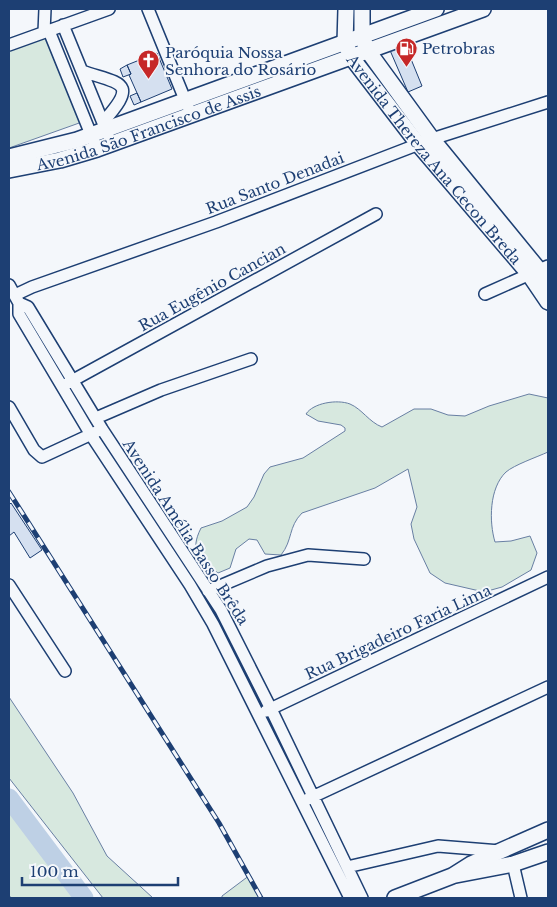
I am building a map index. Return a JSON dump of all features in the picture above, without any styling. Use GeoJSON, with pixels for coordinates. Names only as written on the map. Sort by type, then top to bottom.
{"type":"FeatureCollection","features":[{"type":"Feature","properties":{"kind":"main road","name":"Avenida Thereza Ana Cecon Breda"},"geometry":{"type":"LineString","coordinates":[[346,9],[345,43],[352,58],[541,273],[548,302]]}},
{"type":"Feature","properties":{"kind":"main road","name":"Avenida Thereza Ana Cecon Breda"},"geometry":{"type":"LineString","coordinates":[[362,9],[362,37],[368,51],[425,142]]}},
{"type":"Feature","properties":{"kind":"main road","name":"Avenida São Francisco de Assis"},"geometry":{"type":"LineString","coordinates":[[9,170],[60,160],[94,142],[107,132],[185,100],[436,9]]}},
{"type":"Feature","properties":{"kind":"main road","name":"Avenida São Francisco de Assis"},"geometry":{"type":"LineString","coordinates":[[107,132],[192,115],[483,9]]}},
{"type":"Feature","properties":{"kind":"main road","name":"Avenida São Francisco de Assis"},"geometry":{"type":"LineString","coordinates":[[9,157],[94,142]]}},
{"type":"Feature","properties":{"kind":"main road"},"geometry":{"type":"LineString","coordinates":[[452,876],[471,864],[548,830]]}},
{"type":"Feature","properties":{"kind":"main road"},"geometry":{"type":"LineString","coordinates":[[524,841],[530,860]]}},
{"type":"Feature","properties":{"kind":"main road"},"geometry":{"type":"LineString","coordinates":[[395,898],[452,876],[530,860],[548,852]]}},
{"type":"Feature","properties":{"kind":"street"},"geometry":{"type":"LineString","coordinates":[[45,9],[46,31],[94,142]]}},
{"type":"Feature","properties":{"kind":"street"},"geometry":{"type":"LineString","coordinates":[[9,45],[109,9]]}},
{"type":"Feature","properties":{"kind":"street"},"geometry":{"type":"LineString","coordinates":[[148,9],[192,115]]}},
{"type":"Feature","properties":{"kind":"street"},"geometry":{"type":"LineString","coordinates":[[63,25],[107,132]]}},
{"type":"Feature","properties":{"kind":"street"},"geometry":{"type":"LineString","coordinates":[[82,71],[113,80],[122,88],[123,97],[107,132]]}},
{"type":"Feature","properties":{"kind":"street","name":"Rua Santo Denadai"},"geometry":{"type":"LineString","coordinates":[[14,294],[216,222],[425,142],[548,102]]}},
{"type":"Feature","properties":{"kind":"street","name":"Rua Eugênio Cancian"},"geometry":{"type":"LineString","coordinates":[[63,386],[376,214]]}},
{"type":"Feature","properties":{"kind":"street"},"geometry":{"type":"LineString","coordinates":[[485,294],[541,273]]}},
{"type":"Feature","properties":{"kind":"street","name":"Avenida Amélia Basso Brêda"},"geometry":{"type":"LineString","coordinates":[[14,294],[28,307],[99,424],[208,591],[232,632],[271,709],[350,898]]}},
{"type":"Feature","properties":{"kind":"street","name":"Avenida Amélia Basso Brêda"},"geometry":{"type":"LineString","coordinates":[[14,294],[18,314],[91,435],[190,585],[362,898]]}},
{"type":"Feature","properties":{"kind":"street"},"geometry":{"type":"LineString","coordinates":[[9,407],[34,450],[42,457],[91,435],[99,424],[161,390],[251,359]]}},
{"type":"Feature","properties":{"kind":"street"},"geometry":{"type":"LineString","coordinates":[[208,591],[267,566],[308,555],[364,559]]}},
{"type":"Feature","properties":{"kind":"street","name":"Rua Brigadeiro Faria Lima"},"geometry":{"type":"LineString","coordinates":[[260,714],[548,577]]}},
{"type":"Feature","properties":{"kind":"street"},"geometry":{"type":"LineString","coordinates":[[9,584],[65,671]]}},
{"type":"Feature","properties":{"kind":"street"},"geometry":{"type":"LineString","coordinates":[[308,799],[548,686]]}},
{"type":"Feature","properties":{"kind":"street"},"geometry":{"type":"LineString","coordinates":[[347,868],[438,846],[501,851]]}},
{"type":"Feature","properties":{"kind":"street"},"geometry":{"type":"LineString","coordinates":[[460,847],[471,864]]}},
{"type":"Feature","properties":{"kind":"street"},"geometry":{"type":"LineString","coordinates":[[513,864],[521,898]]}},
{"type":"Feature","properties":{"kind":"shaded area"},"geometry":{"type":"Polygon","coordinates":[[[46,37],[82,122],[9,148],[9,50],[46,37]]]}},
{"type":"Feature","properties":{"kind":"shaded area"},"geometry":{"type":"Polygon","coordinates":[[[529,394],[548,398],[548,452],[506,472],[496,487],[491,515],[495,542],[511,541],[530,536],[537,553],[531,570],[502,587],[484,592],[445,583],[430,573],[414,539],[411,524],[417,507],[408,469],[375,488],[302,513],[294,523],[281,555],[265,554],[257,540],[249,539],[236,549],[230,568],[218,573],[201,559],[198,554],[196,543],[201,528],[222,521],[247,507],[254,497],[264,474],[270,467],[303,458],[345,431],[345,428],[341,425],[318,421],[306,414],[314,407],[332,402],[350,404],[382,427],[414,409],[431,409],[448,415],[465,416],[489,406],[529,394]]]}},
{"type":"Feature","properties":{"kind":"shaded area"},"geometry":{"type":"Polygon","coordinates":[[[9,697],[73,793],[107,856],[153,898],[103,898],[9,778],[9,697]]]}},
{"type":"Feature","properties":{"kind":"shaded area"},"geometry":{"type":"Polygon","coordinates":[[[9,805],[81,898],[12,898],[9,896],[9,805]]]}},
{"type":"Feature","properties":{"kind":"shaded area"},"geometry":{"type":"Polygon","coordinates":[[[250,875],[261,898],[222,898],[222,896],[250,875]]]}},
{"type":"Feature","properties":{"kind":"building","name":"Petrobras"},"geometry":{"type":"Polygon","coordinates":[[[404,42],[422,86],[408,92],[389,48],[404,42]]]}},
{"type":"Feature","properties":{"kind":"building","name":"Paróquia Nossa Senhora do Rosário"},"geometry":{"type":"Polygon","coordinates":[[[157,53],[172,89],[141,102],[129,75],[131,74],[127,65],[157,53]]]}},
{"type":"Feature","properties":{"kind":"building"},"geometry":{"type":"Polygon","coordinates":[[[127,65],[131,74],[123,77],[120,69],[127,65]]]}},
{"type":"Feature","properties":{"kind":"building"},"geometry":{"type":"Polygon","coordinates":[[[137,93],[141,102],[134,105],[130,96],[137,93]]]}},
{"type":"Feature","properties":{"kind":"building"},"geometry":{"type":"Polygon","coordinates":[[[11,503],[42,550],[30,558],[14,532],[9,536],[9,505],[11,503]]]}},
{"type":"Feature","properties":{"kind":"waterway"},"geometry":{"type":"LineString","coordinates":[[9,798],[84,898]]}},
{"type":"Feature","properties":{"kind":"railway"},"geometry":{"type":"LineString","coordinates":[[9,492],[219,823],[261,898]]}},
{"type":"Feature","properties":{"kind":"place","name":"Petrobras"},"geometry":{"type":"Point","coordinates":[406,67]}},
{"type":"Feature","properties":{"kind":"place","name":"Paróquia Nossa Senhora do Rosário"},"geometry":{"type":"Point","coordinates":[149,80]}}]}
